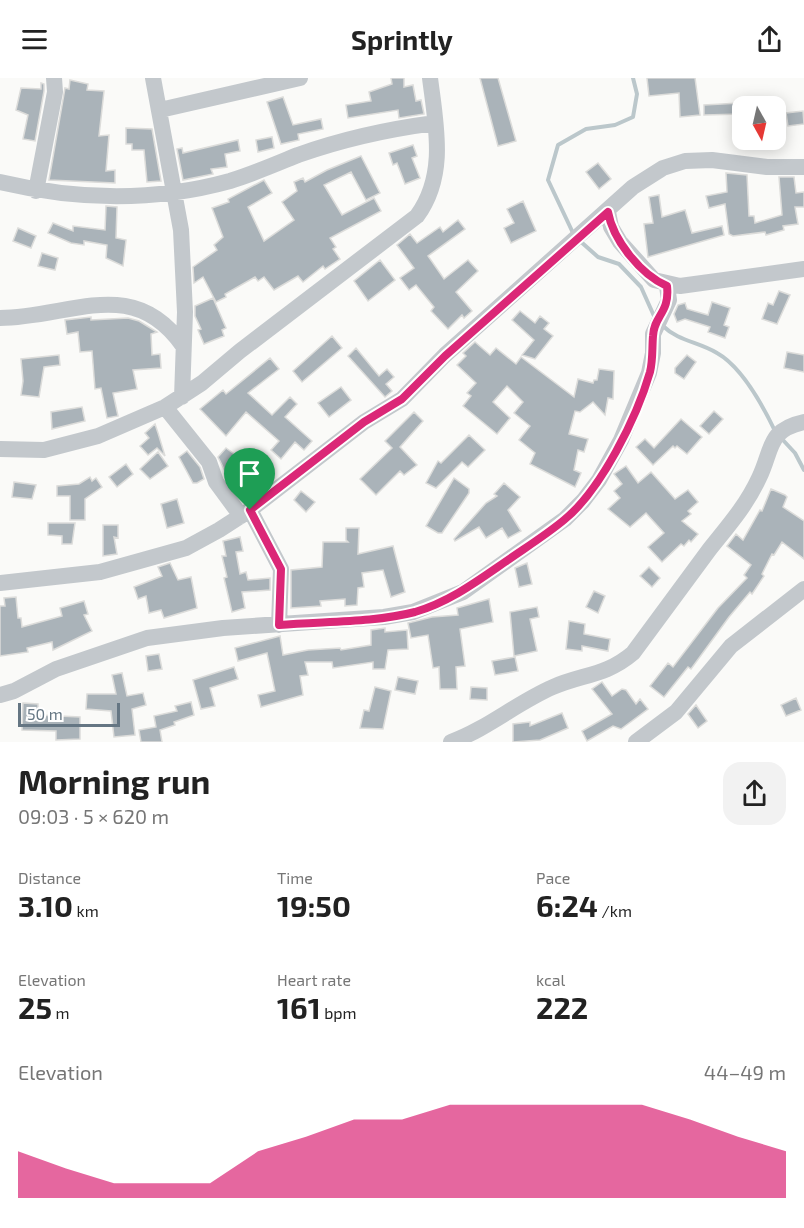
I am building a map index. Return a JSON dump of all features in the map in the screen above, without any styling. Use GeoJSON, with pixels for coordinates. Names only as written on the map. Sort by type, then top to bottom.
{"type":"FeatureCollection","features":[{"type":"Feature","properties":{"kind":"street"},"geometry":{"type":"LineString","coordinates":[[36,191],[55,92],[54,78]]}},
{"type":"Feature","properties":{"kind":"street"},"geometry":{"type":"LineString","coordinates":[[153,78],[176,192],[184,264],[182,398]]}},
{"type":"Feature","properties":{"kind":"street"},"geometry":{"type":"LineString","coordinates":[[160,110],[300,78]]}},
{"type":"Feature","properties":{"kind":"street"},"geometry":{"type":"LineString","coordinates":[[0,449],[44,450],[98,436],[182,398],[417,216],[429,200],[436,181],[435,123],[430,78]]}},
{"type":"Feature","properties":{"kind":"street"},"geometry":{"type":"LineString","coordinates":[[0,182],[36,191],[105,196],[176,192],[232,180],[301,154],[388,129],[435,123]]}},
{"type":"Feature","properties":{"kind":"street"},"geometry":{"type":"LineString","coordinates":[[0,583],[100,572],[152,559],[186,548],[246,513],[364,422],[402,399],[445,356],[608,212],[633,187],[663,168],[685,161],[712,160],[756,166],[804,167]]}},
{"type":"Feature","properties":{"kind":"street"},"geometry":{"type":"LineString","coordinates":[[608,212],[610,227],[620,242],[654,280],[667,286],[804,269]]}},
{"type":"Feature","properties":{"kind":"street"},"geometry":{"type":"LineString","coordinates":[[0,695],[14,692],[56,669],[86,657],[147,638],[223,628],[384,617],[413,612],[438,604],[463,592],[565,519],[588,494],[621,440],[649,373],[653,353],[653,333],[669,300],[667,286]]}},
{"type":"Feature","properties":{"kind":"street"},"geometry":{"type":"LineString","coordinates":[[0,318],[18,318],[79,307],[129,306],[146,311],[158,318],[171,329],[183,346]]}},
{"type":"Feature","properties":{"kind":"street"},"geometry":{"type":"LineString","coordinates":[[165,407],[209,462],[216,482],[246,513],[281,569],[279,625]]}},
{"type":"Feature","properties":{"kind":"street"},"geometry":{"type":"LineString","coordinates":[[451,742],[553,687],[601,674],[619,665],[633,653],[712,546],[735,521],[760,476],[776,434],[783,428],[804,422]]}},
{"type":"Feature","properties":{"kind":"street"},"geometry":{"type":"LineString","coordinates":[[636,742],[676,712],[731,646],[804,589]]}},
{"type":"Feature","properties":{"kind":"building"},"geometry":{"type":"Polygon","coordinates":[[[391,78],[404,78],[404,87],[413,85],[416,101],[421,100],[424,114],[399,118],[398,110],[348,118],[346,105],[371,101],[369,92],[392,84],[391,78]]]}},
{"type":"Feature","properties":{"kind":"building"},"geometry":{"type":"Polygon","coordinates":[[[480,78],[498,78],[516,141],[498,146],[480,78]]]}},
{"type":"Feature","properties":{"kind":"building"},"geometry":{"type":"Polygon","coordinates":[[[647,78],[695,78],[700,115],[680,117],[679,93],[649,96],[647,78]]]}},
{"type":"Feature","properties":{"kind":"building"},"geometry":{"type":"Polygon","coordinates":[[[70,80],[88,84],[87,90],[104,91],[99,136],[109,135],[106,171],[115,170],[115,183],[49,180],[65,88],[69,89],[70,80]]]}},
{"type":"Feature","properties":{"kind":"building"},"geometry":{"type":"Polygon","coordinates":[[[41,83],[44,84],[44,91],[35,141],[23,139],[28,115],[16,110],[21,88],[41,89],[41,83]]]}},
{"type":"Feature","properties":{"kind":"building"},"geometry":{"type":"Polygon","coordinates":[[[283,97],[293,125],[321,119],[323,129],[298,134],[299,140],[281,144],[267,102],[283,97]]]}},
{"type":"Feature","properties":{"kind":"building"},"geometry":{"type":"Polygon","coordinates":[[[732,103],[732,114],[704,115],[704,105],[732,103]]]}},
{"type":"Feature","properties":{"kind":"building"},"geometry":{"type":"Polygon","coordinates":[[[803,111],[804,124],[788,126],[786,113],[803,111]]]}},
{"type":"Feature","properties":{"kind":"building"},"geometry":{"type":"Polygon","coordinates":[[[126,128],[152,129],[161,181],[147,182],[144,150],[132,150],[132,144],[126,144],[126,128]]]}},
{"type":"Feature","properties":{"kind":"building"},"geometry":{"type":"Polygon","coordinates":[[[272,137],[274,148],[258,152],[256,140],[272,137]]]}},
{"type":"Feature","properties":{"kind":"building"},"geometry":{"type":"Polygon","coordinates":[[[238,140],[240,151],[225,154],[227,167],[211,169],[213,174],[183,180],[177,149],[182,148],[183,153],[238,140]]]}},
{"type":"Feature","properties":{"kind":"building"},"geometry":{"type":"Polygon","coordinates":[[[413,145],[417,156],[412,158],[420,178],[405,184],[397,163],[393,165],[389,153],[413,145]]]}},
{"type":"Feature","properties":{"kind":"building"},"geometry":{"type":"Polygon","coordinates":[[[361,156],[380,193],[366,200],[351,172],[324,185],[342,215],[374,198],[381,211],[330,238],[336,247],[333,249],[340,259],[325,269],[323,266],[303,282],[298,276],[274,290],[264,277],[258,281],[255,277],[225,294],[226,297],[216,302],[203,277],[194,283],[193,267],[217,250],[214,245],[223,237],[212,208],[229,202],[228,199],[264,180],[272,193],[248,207],[264,241],[294,220],[282,202],[297,191],[294,182],[303,178],[305,182],[361,156]]]}},
{"type":"Feature","properties":{"kind":"building"},"geometry":{"type":"Polygon","coordinates":[[[598,163],[611,179],[599,189],[586,172],[598,163]]]}},
{"type":"Feature","properties":{"kind":"building"},"geometry":{"type":"Polygon","coordinates":[[[726,173],[747,175],[749,216],[754,216],[755,223],[782,215],[779,177],[794,177],[796,193],[804,192],[804,207],[795,207],[798,224],[783,226],[784,230],[766,235],[765,232],[733,236],[729,234],[725,204],[709,208],[706,196],[727,192],[726,173]]]}},
{"type":"Feature","properties":{"kind":"building"},"geometry":{"type":"Polygon","coordinates":[[[659,195],[662,217],[685,210],[692,233],[722,226],[724,235],[648,257],[644,224],[653,223],[649,197],[659,195]]]}},
{"type":"Feature","properties":{"kind":"building"},"geometry":{"type":"Polygon","coordinates":[[[523,201],[536,231],[511,243],[504,228],[514,223],[507,209],[523,201]]]}},
{"type":"Feature","properties":{"kind":"building"},"geometry":{"type":"Polygon","coordinates":[[[106,206],[117,207],[116,238],[126,240],[123,266],[106,258],[107,245],[84,241],[84,245],[71,243],[48,233],[53,223],[73,231],[73,226],[105,230],[106,206]]]}},
{"type":"Feature","properties":{"kind":"building"},"geometry":{"type":"Polygon","coordinates":[[[458,220],[465,229],[428,256],[444,279],[468,260],[478,271],[456,292],[472,311],[464,318],[462,315],[448,329],[431,311],[434,307],[416,285],[409,290],[400,278],[414,268],[397,245],[410,234],[417,243],[440,227],[443,232],[458,220]]]}},
{"type":"Feature","properties":{"kind":"building"},"geometry":{"type":"Polygon","coordinates":[[[18,228],[36,236],[31,248],[13,241],[18,228]]]}},
{"type":"Feature","properties":{"kind":"building"},"geometry":{"type":"Polygon","coordinates":[[[42,253],[58,258],[55,270],[38,266],[42,253]]]}},
{"type":"Feature","properties":{"kind":"building"},"geometry":{"type":"Polygon","coordinates":[[[380,260],[395,280],[368,301],[354,281],[380,260]]]}},
{"type":"Feature","properties":{"kind":"building"},"geometry":{"type":"Polygon","coordinates":[[[779,291],[790,295],[777,324],[762,319],[768,303],[773,305],[779,291]]]}},
{"type":"Feature","properties":{"kind":"building"},"geometry":{"type":"Polygon","coordinates":[[[213,298],[226,328],[222,330],[224,336],[204,344],[198,330],[201,329],[195,316],[195,306],[213,298]]]}},
{"type":"Feature","properties":{"kind":"building"},"geometry":{"type":"Polygon","coordinates":[[[712,302],[730,308],[724,325],[729,327],[725,338],[708,332],[710,327],[685,319],[677,322],[674,314],[678,305],[685,303],[687,309],[708,315],[712,302]]]}},
{"type":"Feature","properties":{"kind":"building"},"geometry":{"type":"Polygon","coordinates":[[[520,311],[535,323],[540,316],[549,323],[544,329],[553,336],[535,359],[522,355],[534,340],[512,320],[520,311]]]}},
{"type":"Feature","properties":{"kind":"building"},"geometry":{"type":"Polygon","coordinates":[[[91,317],[91,320],[128,318],[139,321],[157,332],[151,334],[152,355],[160,354],[161,368],[133,370],[137,389],[113,393],[118,416],[107,418],[101,388],[95,389],[92,351],[80,352],[78,332],[67,334],[65,320],[91,317]]]}},
{"type":"Feature","properties":{"kind":"building"},"geometry":{"type":"Polygon","coordinates":[[[332,336],[342,348],[302,382],[293,371],[332,336]]]}},
{"type":"Feature","properties":{"kind":"building"},"geometry":{"type":"Polygon","coordinates":[[[475,342],[490,355],[496,348],[516,364],[521,357],[574,397],[578,379],[593,383],[597,380],[599,369],[614,371],[613,399],[608,398],[605,415],[593,402],[580,412],[575,411],[569,434],[588,439],[584,452],[578,450],[574,470],[581,473],[575,487],[530,464],[535,453],[519,440],[530,426],[514,413],[523,402],[507,386],[493,402],[510,418],[497,434],[463,406],[471,396],[467,393],[476,383],[457,365],[466,356],[463,353],[475,342]]]}},
{"type":"Feature","properties":{"kind":"building"},"geometry":{"type":"Polygon","coordinates":[[[356,348],[379,376],[387,369],[394,377],[386,384],[392,391],[385,397],[348,356],[356,348]]]}},
{"type":"Feature","properties":{"kind":"building"},"geometry":{"type":"Polygon","coordinates":[[[787,352],[804,355],[804,372],[784,368],[787,352]]]}},
{"type":"Feature","properties":{"kind":"building"},"geometry":{"type":"Polygon","coordinates":[[[59,355],[60,365],[44,367],[39,397],[21,395],[23,381],[21,359],[59,355]]]}},
{"type":"Feature","properties":{"kind":"building"},"geometry":{"type":"Polygon","coordinates":[[[687,355],[696,362],[684,379],[675,373],[675,368],[687,355]]]}},
{"type":"Feature","properties":{"kind":"building"},"geometry":{"type":"Polygon","coordinates":[[[270,358],[279,369],[248,393],[272,415],[290,397],[297,404],[285,417],[312,441],[304,450],[295,442],[281,459],[271,450],[279,441],[246,412],[226,436],[200,409],[223,390],[226,394],[270,358]]]}},
{"type":"Feature","properties":{"kind":"building"},"geometry":{"type":"Polygon","coordinates":[[[341,387],[351,400],[329,417],[318,403],[341,387]]]}},
{"type":"Feature","properties":{"kind":"building"},"geometry":{"type":"Polygon","coordinates":[[[82,407],[85,421],[52,429],[51,412],[82,407]]]}},
{"type":"Feature","properties":{"kind":"building"},"geometry":{"type":"Polygon","coordinates":[[[714,411],[723,419],[709,434],[700,426],[714,411]]]}},
{"type":"Feature","properties":{"kind":"building"},"geometry":{"type":"Polygon","coordinates":[[[414,412],[423,421],[400,447],[417,465],[404,475],[400,471],[376,495],[360,479],[392,448],[385,441],[414,412]]]}},
{"type":"Feature","properties":{"kind":"building"},"geometry":{"type":"Polygon","coordinates":[[[681,419],[702,437],[687,454],[677,446],[675,448],[673,446],[653,465],[636,447],[645,439],[654,448],[681,419]]]}},
{"type":"Feature","properties":{"kind":"building"},"geometry":{"type":"Polygon","coordinates":[[[155,424],[165,456],[157,448],[148,455],[140,446],[149,438],[145,433],[155,424]]]}},
{"type":"Feature","properties":{"kind":"building"},"geometry":{"type":"Polygon","coordinates":[[[469,435],[485,450],[468,467],[462,462],[436,488],[426,483],[438,461],[441,463],[469,435]]]}},
{"type":"Feature","properties":{"kind":"building"},"geometry":{"type":"Polygon","coordinates":[[[226,448],[237,456],[225,471],[218,457],[226,448]]]}},
{"type":"Feature","properties":{"kind":"building"},"geometry":{"type":"Polygon","coordinates":[[[187,451],[200,467],[204,479],[197,483],[193,483],[179,457],[187,451]]]}},
{"type":"Feature","properties":{"kind":"building"},"geometry":{"type":"Polygon","coordinates":[[[158,452],[168,466],[150,479],[140,469],[158,452]]]}},
{"type":"Feature","properties":{"kind":"building"},"geometry":{"type":"Polygon","coordinates":[[[126,464],[133,474],[117,487],[109,477],[126,464]]]}},
{"type":"Feature","properties":{"kind":"building"},"geometry":{"type":"Polygon","coordinates":[[[626,466],[638,483],[651,472],[675,499],[688,490],[698,502],[688,511],[691,514],[682,521],[698,534],[691,542],[689,540],[684,546],[681,544],[662,562],[648,547],[664,533],[646,513],[630,527],[608,509],[620,498],[614,491],[622,484],[614,474],[626,466]]]}},
{"type":"Feature","properties":{"kind":"building"},"geometry":{"type":"Polygon","coordinates":[[[90,477],[92,481],[96,478],[102,487],[85,499],[85,520],[70,520],[70,496],[57,496],[57,486],[79,484],[90,477]]]}},
{"type":"Feature","properties":{"kind":"building"},"geometry":{"type":"Polygon","coordinates":[[[454,478],[469,489],[469,493],[442,533],[438,533],[426,526],[454,478]]]}},
{"type":"Feature","properties":{"kind":"building"},"geometry":{"type":"Polygon","coordinates":[[[14,482],[36,485],[32,499],[12,497],[14,482]]]}},
{"type":"Feature","properties":{"kind":"building"},"geometry":{"type":"Polygon","coordinates":[[[504,483],[520,497],[508,510],[521,531],[508,538],[502,528],[486,538],[479,527],[455,541],[454,539],[486,503],[497,496],[494,494],[504,483]]]}},
{"type":"Feature","properties":{"kind":"building"},"geometry":{"type":"Polygon","coordinates":[[[771,489],[785,495],[787,497],[783,507],[804,521],[804,559],[782,542],[774,555],[772,554],[762,574],[764,576],[752,594],[750,592],[691,669],[688,667],[664,697],[650,686],[668,663],[673,667],[718,608],[747,578],[744,575],[751,565],[727,546],[736,534],[743,540],[760,510],[762,511],[771,489]]]}},
{"type":"Feature","properties":{"kind":"building"},"geometry":{"type":"Polygon","coordinates":[[[301,491],[315,502],[306,512],[294,500],[301,491]]]}},
{"type":"Feature","properties":{"kind":"building"},"geometry":{"type":"Polygon","coordinates":[[[177,499],[184,523],[167,528],[161,504],[177,499]]]}},
{"type":"Feature","properties":{"kind":"building"},"geometry":{"type":"Polygon","coordinates":[[[48,523],[75,523],[72,544],[62,544],[62,536],[48,535],[48,523]]]}},
{"type":"Feature","properties":{"kind":"building"},"geometry":{"type":"Polygon","coordinates":[[[103,525],[118,525],[118,538],[114,537],[117,554],[103,556],[103,525]]]}},
{"type":"Feature","properties":{"kind":"building"},"geometry":{"type":"Polygon","coordinates":[[[346,528],[359,528],[358,554],[393,546],[405,592],[391,597],[383,570],[362,573],[364,587],[358,588],[357,605],[345,606],[345,599],[320,601],[321,606],[291,608],[291,570],[322,567],[323,542],[348,542],[346,528]]]}},
{"type":"Feature","properties":{"kind":"building"},"geometry":{"type":"Polygon","coordinates":[[[240,537],[243,551],[236,552],[240,574],[246,572],[248,580],[270,578],[270,590],[242,592],[245,608],[232,612],[224,578],[227,577],[222,556],[226,556],[223,541],[240,537]]]}},
{"type":"Feature","properties":{"kind":"building"},"geometry":{"type":"Polygon","coordinates":[[[170,563],[178,580],[191,577],[197,608],[164,618],[161,610],[149,613],[146,596],[138,599],[134,587],[162,576],[158,567],[170,563]]]}},
{"type":"Feature","properties":{"kind":"building"},"geometry":{"type":"Polygon","coordinates":[[[527,563],[532,584],[519,587],[515,568],[527,563]]]}},
{"type":"Feature","properties":{"kind":"building"},"geometry":{"type":"Polygon","coordinates":[[[649,567],[660,578],[652,587],[640,576],[649,567]]]}},
{"type":"Feature","properties":{"kind":"building"},"geometry":{"type":"Polygon","coordinates":[[[594,591],[605,596],[598,613],[586,607],[594,591]]]}},
{"type":"Feature","properties":{"kind":"building"},"geometry":{"type":"Polygon","coordinates":[[[16,597],[18,618],[21,618],[22,627],[62,616],[60,608],[84,601],[88,614],[84,615],[92,631],[53,650],[52,642],[27,648],[28,652],[0,656],[0,606],[5,606],[4,598],[16,597]]]}},
{"type":"Feature","properties":{"kind":"building"},"geometry":{"type":"Polygon","coordinates":[[[489,599],[493,622],[460,629],[465,666],[456,667],[457,689],[440,689],[439,667],[433,668],[428,635],[411,638],[408,623],[432,617],[458,615],[457,608],[489,599]]]}},
{"type":"Feature","properties":{"kind":"building"},"geometry":{"type":"Polygon","coordinates":[[[537,607],[539,617],[530,619],[537,651],[514,656],[510,612],[537,607]]]}},
{"type":"Feature","properties":{"kind":"building"},"geometry":{"type":"Polygon","coordinates":[[[569,621],[585,624],[584,634],[610,639],[608,651],[582,646],[582,651],[566,649],[569,621]]]}},
{"type":"Feature","properties":{"kind":"building"},"geometry":{"type":"Polygon","coordinates":[[[385,628],[385,632],[407,630],[408,649],[388,650],[385,669],[373,669],[373,662],[333,668],[332,662],[305,662],[308,675],[300,676],[303,695],[261,707],[258,695],[275,691],[267,653],[238,661],[235,648],[280,636],[283,655],[308,650],[340,648],[341,650],[371,645],[371,630],[385,628]]]}},
{"type":"Feature","properties":{"kind":"building"},"geometry":{"type":"Polygon","coordinates":[[[159,654],[162,669],[148,671],[146,656],[159,654]]]}},
{"type":"Feature","properties":{"kind":"building"},"geometry":{"type":"Polygon","coordinates":[[[515,657],[518,671],[495,675],[492,661],[515,657]]]}},
{"type":"Feature","properties":{"kind":"building"},"geometry":{"type":"Polygon","coordinates":[[[234,667],[238,679],[210,688],[215,706],[201,709],[193,680],[234,667]]]}},
{"type":"Feature","properties":{"kind":"building"},"geometry":{"type":"Polygon","coordinates":[[[122,673],[127,696],[143,693],[146,705],[132,709],[135,735],[114,737],[111,711],[86,709],[87,694],[116,694],[112,675],[122,673]]]}},
{"type":"Feature","properties":{"kind":"building"},"geometry":{"type":"Polygon","coordinates":[[[398,677],[418,681],[415,694],[395,690],[398,677]]]}},
{"type":"Feature","properties":{"kind":"building"},"geometry":{"type":"Polygon","coordinates":[[[602,682],[612,696],[622,689],[626,690],[636,704],[640,699],[648,709],[621,729],[613,726],[587,741],[582,731],[612,714],[592,689],[602,682]]]}},
{"type":"Feature","properties":{"kind":"building"},"geometry":{"type":"Polygon","coordinates":[[[375,687],[391,691],[383,729],[360,728],[364,710],[369,711],[375,687]]]}},
{"type":"Feature","properties":{"kind":"building"},"geometry":{"type":"Polygon","coordinates":[[[471,687],[487,688],[487,700],[470,699],[471,687]]]}},
{"type":"Feature","properties":{"kind":"building"},"geometry":{"type":"Polygon","coordinates":[[[796,698],[801,710],[786,716],[781,705],[796,698]]]}},
{"type":"Feature","properties":{"kind":"building"},"geometry":{"type":"Polygon","coordinates":[[[191,702],[194,715],[160,730],[162,742],[141,742],[139,730],[156,727],[154,716],[177,711],[175,706],[191,702]]]}},
{"type":"Feature","properties":{"kind":"building"},"geometry":{"type":"Polygon","coordinates":[[[23,703],[38,704],[38,715],[80,717],[80,739],[56,740],[56,731],[22,730],[23,703]]]}},
{"type":"Feature","properties":{"kind":"building"},"geometry":{"type":"Polygon","coordinates":[[[696,705],[707,721],[698,728],[688,714],[696,705]]]}},
{"type":"Feature","properties":{"kind":"building"},"geometry":{"type":"Polygon","coordinates":[[[562,713],[568,728],[540,740],[513,742],[513,724],[530,722],[530,726],[562,713]]]}},
{"type":"Feature","properties":{"kind":"waterway"},"geometry":{"type":"LineString","coordinates":[[573,233],[548,180],[558,145],[586,129],[615,125],[633,117],[637,94],[633,78]]}},
{"type":"Feature","properties":{"kind":"waterway"},"geometry":{"type":"LineString","coordinates":[[580,241],[598,257],[619,264],[641,287],[654,316]]}},
{"type":"Feature","properties":{"kind":"waterway"},"geometry":{"type":"LineString","coordinates":[[663,326],[675,335],[710,349],[726,359],[751,388],[775,431]]}},
{"type":"Feature","properties":{"kind":"waterway"},"geometry":{"type":"LineString","coordinates":[[782,439],[795,453],[804,470]]}},
{"type":"Feature","properties":{"kind":"route"},"geometry":{"type":"LineString","coordinates":[[608,212],[610,227],[620,242],[654,280],[667,286],[669,300],[653,333],[653,353],[649,373],[621,440],[599,480],[565,519],[463,592],[438,604],[413,612],[384,617],[279,625],[282,579],[279,560],[250,510],[364,422],[402,399],[445,356],[608,212]]}}]}
